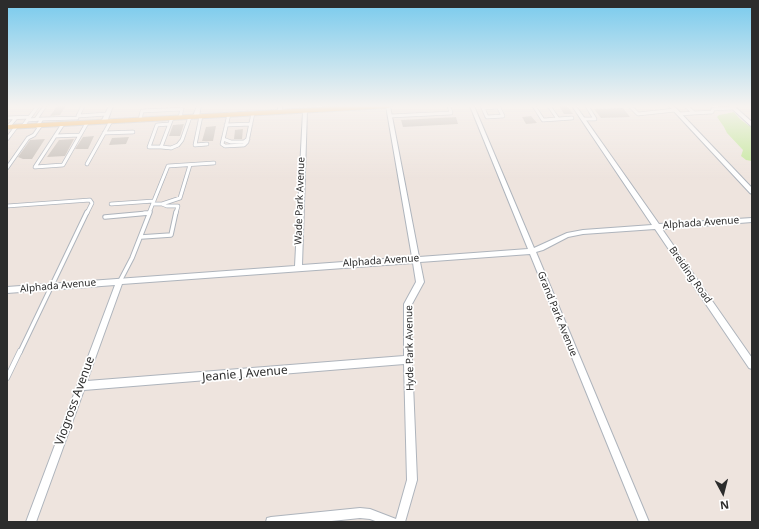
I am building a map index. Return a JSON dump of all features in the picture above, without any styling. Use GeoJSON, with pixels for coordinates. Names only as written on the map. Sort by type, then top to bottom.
{"type":"FeatureCollection","features":[{"type":"Feature","properties":{"kind":"street","name":"Wade Park Avenue"},"geometry":{"type":"LineString","coordinates":[[298,267],[304,131]]}},
{"type":"Feature","properties":{"kind":"street","name":"Hyde Park Avenue"},"geometry":{"type":"LineString","coordinates":[[393,131],[420,282],[408,304],[408,360],[412,480],[400,522]]}},
{"type":"Feature","properties":{"kind":"street","name":"Grand Park Avenue"},"geometry":{"type":"LineString","coordinates":[[482,131],[644,522]]}},
{"type":"Feature","properties":{"kind":"street","name":"Breiding Road"},"geometry":{"type":"LineString","coordinates":[[591,131],[752,365]]}},
{"type":"Feature","properties":{"kind":"street"},"geometry":{"type":"LineString","coordinates":[[694,131],[752,192]]}},
{"type":"Feature","properties":{"kind":"street","name":"Alphada Avenue"},"geometry":{"type":"LineString","coordinates":[[7,290],[532,250],[541,248],[567,234],[656,226],[752,220]]}},
{"type":"Feature","properties":{"kind":"street","name":"Viogross Avenue"},"geometry":{"type":"LineString","coordinates":[[31,522],[120,281]]}},
{"type":"Feature","properties":{"kind":"street","name":"Jeanie J Avenue"},"geometry":{"type":"LineString","coordinates":[[82,386],[408,360]]}},
{"type":"Feature","properties":{"kind":"street"},"geometry":{"type":"LineString","coordinates":[[271,522],[360,513],[381,517],[392,522]]}},
{"type":"Feature","properties":{"kind":"lane"},"geometry":{"type":"LineString","coordinates":[[7,139],[14,131]]}},
{"type":"Feature","properties":{"kind":"lane"},"geometry":{"type":"LineString","coordinates":[[7,168],[28,138],[34,135],[36,131]]}},
{"type":"Feature","properties":{"kind":"lane"},"geometry":{"type":"LineString","coordinates":[[58,131],[35,167],[63,165],[83,131]]}},
{"type":"Feature","properties":{"kind":"lane"},"geometry":{"type":"LineString","coordinates":[[155,131],[149,147],[171,148],[178,145],[187,131]]}},
{"type":"Feature","properties":{"kind":"lane"},"geometry":{"type":"LineString","coordinates":[[161,148],[169,131]]}},
{"type":"Feature","properties":{"kind":"lane"},"geometry":{"type":"LineString","coordinates":[[195,131],[195,145],[206,144]]}},
{"type":"Feature","properties":{"kind":"lane"},"geometry":{"type":"LineString","coordinates":[[225,131],[223,139],[231,142],[244,142],[248,138],[250,131]]}},
{"type":"Feature","properties":{"kind":"lane"},"geometry":{"type":"LineString","coordinates":[[87,164],[104,133],[133,132]]}},
{"type":"Feature","properties":{"kind":"lane"},"geometry":{"type":"LineString","coordinates":[[55,136],[80,135]]}},
{"type":"Feature","properties":{"kind":"lane"},"geometry":{"type":"LineString","coordinates":[[120,281],[141,237],[168,166],[214,163]]}},
{"type":"Feature","properties":{"kind":"lane"},"geometry":{"type":"LineString","coordinates":[[162,204],[180,198],[190,165]]}},
{"type":"Feature","properties":{"kind":"lane"},"geometry":{"type":"LineString","coordinates":[[7,206],[86,200],[90,200],[92,203],[7,378]]}},
{"type":"Feature","properties":{"kind":"lane"},"geometry":{"type":"LineString","coordinates":[[111,204],[153,203],[167,206],[178,206],[171,235],[141,237]]}},
{"type":"Feature","properties":{"kind":"lane"},"geometry":{"type":"LineString","coordinates":[[105,217],[149,213]]}},
{"type":"Feature","properties":{"kind":"green space"},"geometry":{"type":"Polygon","coordinates":[[[726,131],[752,131],[752,161],[746,160],[741,156],[743,150],[726,131]]]}},
{"type":"Feature","properties":{"kind":"building"},"geometry":{"type":"Polygon","coordinates":[[[171,131],[182,131],[180,136],[169,136],[171,131]]]}},
{"type":"Feature","properties":{"kind":"building"},"geometry":{"type":"Polygon","coordinates":[[[205,131],[215,131],[213,141],[202,141],[205,131]]]}},
{"type":"Feature","properties":{"kind":"building"},"geometry":{"type":"Polygon","coordinates":[[[235,131],[243,131],[242,139],[234,139],[235,131]]]}},
{"type":"Feature","properties":{"kind":"building"},"geometry":{"type":"Polygon","coordinates":[[[94,136],[88,149],[75,149],[83,137],[94,136]]]}},
{"type":"Feature","properties":{"kind":"building"},"geometry":{"type":"Polygon","coordinates":[[[129,137],[126,144],[109,145],[112,138],[129,137]]]}},
{"type":"Feature","properties":{"kind":"building"},"geometry":{"type":"Polygon","coordinates":[[[45,139],[32,159],[23,159],[18,157],[30,140],[45,139]]]}},
{"type":"Feature","properties":{"kind":"building"},"geometry":{"type":"Polygon","coordinates":[[[74,139],[65,156],[47,157],[59,140],[74,139]]]}}]}
